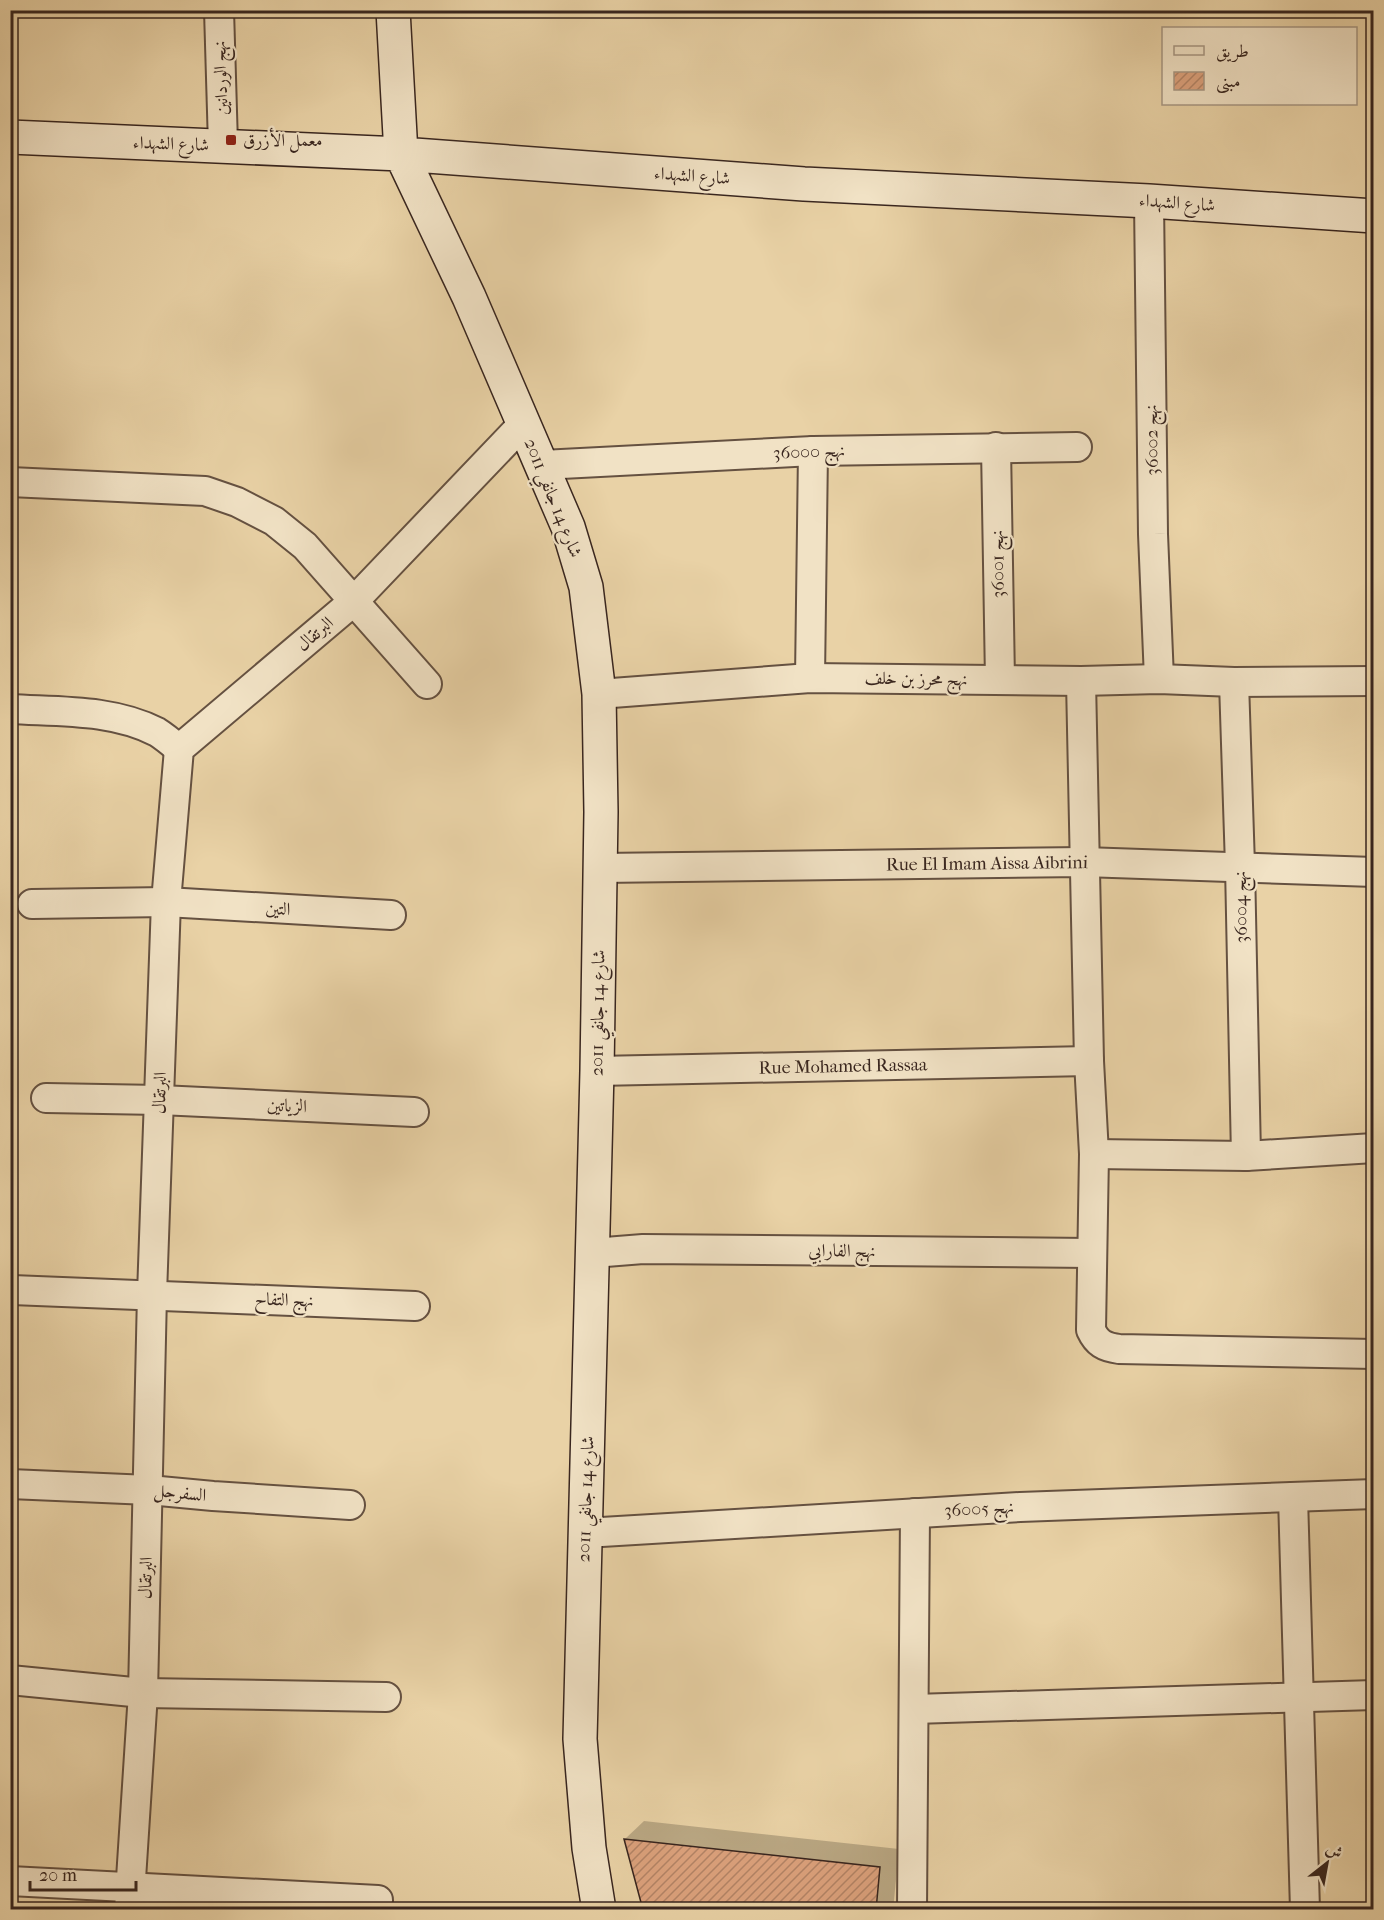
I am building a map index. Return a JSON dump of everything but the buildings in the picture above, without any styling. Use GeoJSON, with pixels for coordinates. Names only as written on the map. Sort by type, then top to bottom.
{"type":"FeatureCollection","features":[{"type":"Feature","properties":{"kind":"street","name":"نهج الوردانين"},"geometry":{"type":"LineString","coordinates":[[219,10],[223,145]]}},
{"type":"Feature","properties":{"kind":"street"},"geometry":{"type":"LineString","coordinates":[[393,10],[401,154]]}},
{"type":"Feature","properties":{"kind":"street","name":"شارع الشهداء"},"geometry":{"type":"LineString","coordinates":[[10,137],[401,154],[804,184],[1149,201],[1374,216]]}},
{"type":"Feature","properties":{"kind":"street","name":"شارع 14 جانفي 2011"},"geometry":{"type":"LineString","coordinates":[[401,154],[469,297],[568,527],[586,587],[599,694],[600,868],[597,1071],[580,1739],[589,1848],[599,1910]]}},
{"type":"Feature","properties":{"kind":"street","name":"نهج 36002"},"geometry":{"type":"LineString","coordinates":[[1149,201],[1153,534],[1159,679]]}},
{"type":"Feature","properties":{"kind":"street","name":"البرتقال"},"geometry":{"type":"LineString","coordinates":[[129,1899],[143,1694],[152,1294],[166,902],[179,749],[354,601],[523,424]]}},
{"type":"Feature","properties":{"kind":"street","name":"نهج 36001"},"geometry":{"type":"LineString","coordinates":[[996,447],[1000,680]]}},
{"type":"Feature","properties":{"kind":"street","name":"نهج 36000"},"geometry":{"type":"LineString","coordinates":[[542,465],[813,451],[1077,447]]}},
{"type":"Feature","properties":{"kind":"street"},"geometry":{"type":"LineString","coordinates":[[810,678],[813,451]]}},
{"type":"Feature","properties":{"kind":"street"},"geometry":{"type":"LineString","coordinates":[[10,482],[205,491],[237,502],[274,521],[305,546],[427,684]]}},
{"type":"Feature","properties":{"kind":"street","name":"نهج محرز بن خلف"},"geometry":{"type":"LineString","coordinates":[[599,694],[810,678],[1374,681]]}},
{"type":"Feature","properties":{"kind":"street"},"geometry":{"type":"LineString","coordinates":[[1081,681],[1089,1061],[1094,1154],[1090,1330],[1096,1341],[1107,1347],[1119,1349],[1374,1354]]}},
{"type":"Feature","properties":{"kind":"street","name":"نهج 36004"},"geometry":{"type":"LineString","coordinates":[[1234,682],[1246,1144]]}},
{"type":"Feature","properties":{"kind":"street"},"geometry":{"type":"LineString","coordinates":[[10,709],[110,715],[158,733],[179,749]]}},
{"type":"Feature","properties":{"kind":"street","name":"Rue El Imam Aissa Aibrini"},"geometry":{"type":"LineString","coordinates":[[600,868],[1084,862],[1374,872]]}},
{"type":"Feature","properties":{"kind":"street","name":"التين"},"geometry":{"type":"LineString","coordinates":[[32,904],[166,902],[391,915]]}},
{"type":"Feature","properties":{"kind":"street","name":"Rue Mohamed Rassaa"},"geometry":{"type":"LineString","coordinates":[[597,1071],[1089,1061]]}},
{"type":"Feature","properties":{"kind":"street","name":"الزياتين"},"geometry":{"type":"LineString","coordinates":[[46,1098],[160,1100],[414,1112]]}},
{"type":"Feature","properties":{"kind":"street"},"geometry":{"type":"LineString","coordinates":[[1094,1154],[1246,1144],[1374,1148]]}},
{"type":"Feature","properties":{"kind":"street","name":"نهج الفارابي"},"geometry":{"type":"LineString","coordinates":[[593,1253],[644,1249],[1091,1253]]}},
{"type":"Feature","properties":{"kind":"street","name":"نهج التفاح"},"geometry":{"type":"LineString","coordinates":[[12,1290],[415,1306]]}},
{"type":"Feature","properties":{"kind":"street","name":"السفرجل"},"geometry":{"type":"LineString","coordinates":[[10,1484],[149,1490],[350,1505]]}},
{"type":"Feature","properties":{"kind":"street","name":"نهج 36005"},"geometry":{"type":"LineString","coordinates":[[585,1533],[915,1513],[1374,1494]]}},
{"type":"Feature","properties":{"kind":"street"},"geometry":{"type":"LineString","coordinates":[[1293,1497],[1305,1910]]}},
{"type":"Feature","properties":{"kind":"street"},"geometry":{"type":"LineString","coordinates":[[912,1910],[915,1513]]}},
{"type":"Feature","properties":{"kind":"street"},"geometry":{"type":"LineString","coordinates":[[10,1680],[143,1694],[386,1697]]}},
{"type":"Feature","properties":{"kind":"street"},"geometry":{"type":"LineString","coordinates":[[914,1709],[1374,1695]]}},
{"type":"Feature","properties":{"kind":"street"},"geometry":{"type":"LineString","coordinates":[[10,1881],[129,1899],[378,1900]]}},
{"type":"Feature","properties":{"kind":"place","name":"معمل الأزرق"},"geometry":{"type":"Point","coordinates":[231,140]}}]}
